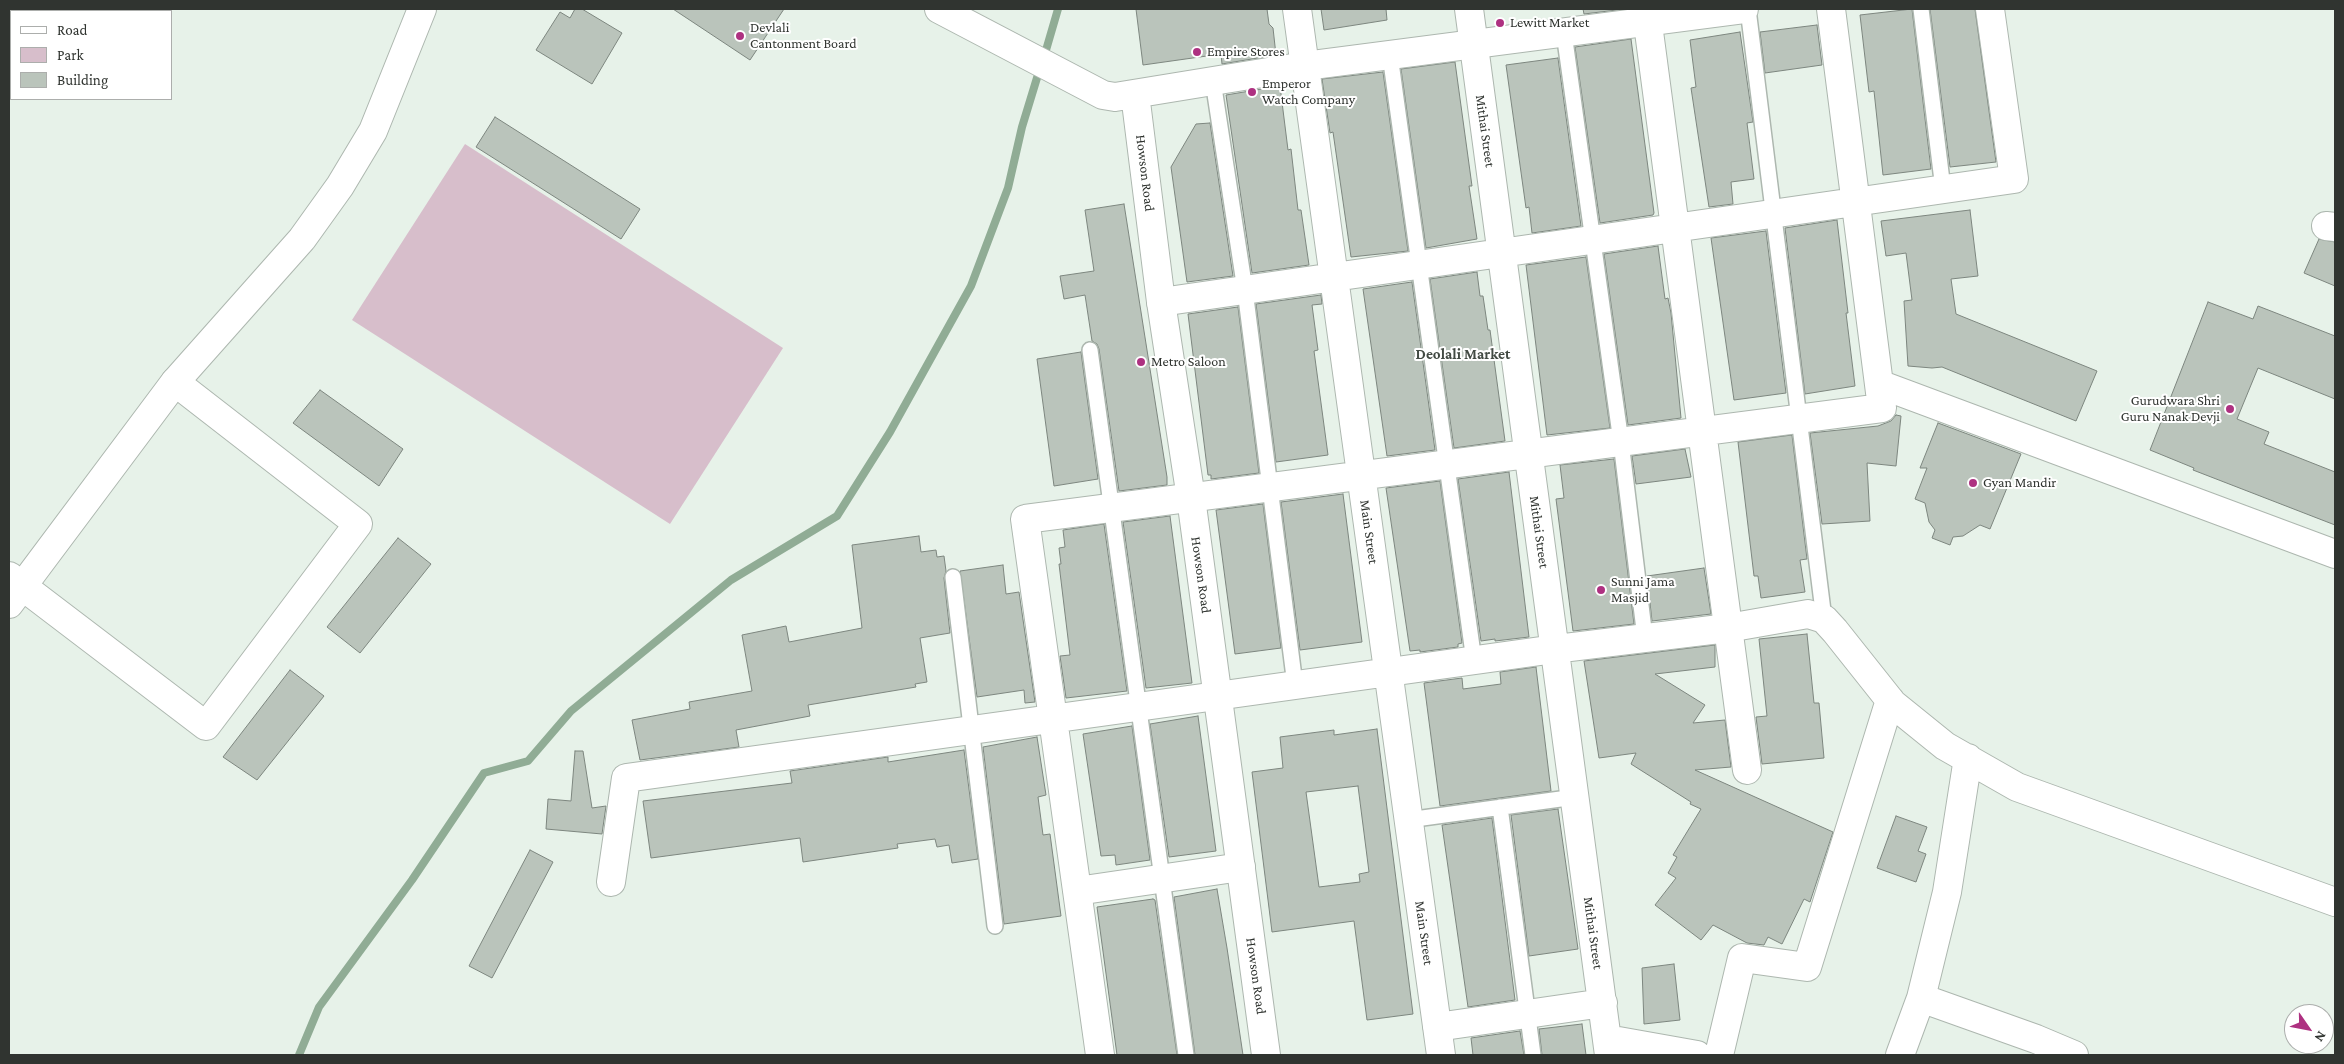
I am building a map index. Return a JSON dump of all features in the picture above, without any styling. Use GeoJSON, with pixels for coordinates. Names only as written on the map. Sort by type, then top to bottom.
{"type":"FeatureCollection","features":[{"type":"Feature","properties":{"kind":"street"},"geometry":{"type":"LineString","coordinates":[[175,382],[358,524],[206,726],[13,589],[175,382],[302,239],[340,186],[373,131],[422,9]]}},
{"type":"Feature","properties":{"kind":"street","name":"Main Street"},"geometry":{"type":"LineString","coordinates":[[1297,9],[1440,1055]]}},
{"type":"Feature","properties":{"kind":"street","name":"Mithai Street"},"geometry":{"type":"LineString","coordinates":[[1469,9],[1608,1047]]}},
{"type":"Feature","properties":{"kind":"street"},"geometry":{"type":"LineString","coordinates":[[945,12],[1103,95],[1115,97],[1305,66],[1564,33],[1647,15],[1744,9]]}},
{"type":"Feature","properties":{"kind":"street"},"geometry":{"type":"LineString","coordinates":[[1100,1055],[1025,519],[1882,408],[1831,9]]}},
{"type":"Feature","properties":{"kind":"street"},"geometry":{"type":"LineString","coordinates":[[1161,302],[2014,179],[1990,9]]}},
{"type":"Feature","properties":{"kind":"street"},"geometry":{"type":"LineString","coordinates":[[1647,15],[1747,770]]}},
{"type":"Feature","properties":{"kind":"street","name":"Howson Road"},"geometry":{"type":"LineString","coordinates":[[1135,94],[1161,302],[1191,498],[1266,1055]]}},
{"type":"Feature","properties":{"kind":"street"},"geometry":{"type":"LineString","coordinates":[[1879,384],[2335,554]]}},
{"type":"Feature","properties":{"kind":"street"},"geometry":{"type":"LineString","coordinates":[[611,882],[626,778],[1555,649],[1728,628],[1808,614],[1824,619],[1890,700],[1945,746],[2017,787],[2335,902]]}},
{"type":"Feature","properties":{"kind":"street"},"geometry":{"type":"LineString","coordinates":[[1719,1055],[1742,958],[1807,967],[1890,700]]}},
{"type":"Feature","properties":{"kind":"street"},"geometry":{"type":"LineString","coordinates":[[1900,1055],[1920,998],[1947,892],[1968,758]]}},
{"type":"Feature","properties":{"kind":"street"},"geometry":{"type":"LineString","coordinates":[[1077,891],[1241,867]]}},
{"type":"Feature","properties":{"kind":"street"},"geometry":{"type":"LineString","coordinates":[[1920,998],[2036,1039],[2074,1055]]}},
{"type":"Feature","properties":{"kind":"street"},"geometry":{"type":"LineString","coordinates":[[1437,1027],[1603,1004]]}},
{"type":"Feature","properties":{"kind":"street"},"geometry":{"type":"LineString","coordinates":[[1608,1047],[1697,1055]]}},
{"type":"Feature","properties":{"kind":"lane"},"geometry":{"type":"LineString","coordinates":[[1748,9],[1824,619]]}},
{"type":"Feature","properties":{"kind":"lane"},"geometry":{"type":"LineString","coordinates":[[1921,9],[1943,189]]}},
{"type":"Feature","properties":{"kind":"lane"},"geometry":{"type":"LineString","coordinates":[[1564,33],[1621,442],[1645,638]]}},
{"type":"Feature","properties":{"kind":"lane"},"geometry":{"type":"LineString","coordinates":[[1390,55],[1474,661]]}},
{"type":"Feature","properties":{"kind":"lane"},"geometry":{"type":"LineString","coordinates":[[1213,81],[1245,290],[1295,685]]}},
{"type":"Feature","properties":{"kind":"lane"},"geometry":{"type":"LineString","coordinates":[[1090,350],[1186,1055]]}},
{"type":"Feature","properties":{"kind":"lane"},"geometry":{"type":"LineString","coordinates":[[953,577],[973,730],[995,926]]}},
{"type":"Feature","properties":{"kind":"lane"},"geometry":{"type":"LineString","coordinates":[[1408,820],[1575,797]]}},
{"type":"Feature","properties":{"kind":"lane"},"geometry":{"type":"LineString","coordinates":[[1500,807],[1533,1055]]}},
{"type":"Feature","properties":{"kind":"green space"},"geometry":{"type":"Polygon","coordinates":[[[465,144],[783,348],[670,524],[352,320],[465,144]]]}},
{"type":"Feature","properties":{"kind":"building"},"geometry":{"type":"Polygon","coordinates":[[[575,9],[582,9],[622,33],[592,84],[536,50],[560,12],[570,18],[575,9]]]}},
{"type":"Feature","properties":{"kind":"building","name":"Devlali Cantonment Board"},"geometry":{"type":"Polygon","coordinates":[[[673,9],[784,9],[750,60],[673,9]]]}},
{"type":"Feature","properties":{"kind":"building"},"geometry":{"type":"Polygon","coordinates":[[[1136,9],[1267,9],[1269,24],[1273,28],[1276,55],[1222,64],[1221,54],[1143,65],[1136,9]]]}},
{"type":"Feature","properties":{"kind":"building"},"geometry":{"type":"Polygon","coordinates":[[[1321,9],[1386,9],[1387,20],[1324,30],[1321,9]]]}},
{"type":"Feature","properties":{"kind":"building"},"geometry":{"type":"Polygon","coordinates":[[[1583,9],[1625,9],[1584,14],[1583,9]]]}},
{"type":"Feature","properties":{"kind":"building"},"geometry":{"type":"Polygon","coordinates":[[[1912,9],[1931,169],[1883,175],[1874,91],[1869,92],[1860,15],[1912,9]]]}},
{"type":"Feature","properties":{"kind":"building"},"geometry":{"type":"Polygon","coordinates":[[[1930,9],[1975,9],[1996,162],[1950,167],[1930,9]]]}},
{"type":"Feature","properties":{"kind":"building"},"geometry":{"type":"Polygon","coordinates":[[[1817,25],[1822,65],[1765,73],[1760,32],[1817,25]]]}},
{"type":"Feature","properties":{"kind":"building"},"geometry":{"type":"Polygon","coordinates":[[[1740,32],[1753,122],[1747,123],[1754,179],[1731,182],[1733,204],[1709,207],[1691,88],[1696,87],[1690,40],[1740,32]]]}},
{"type":"Feature","properties":{"kind":"building"},"geometry":{"type":"Polygon","coordinates":[[[1631,39],[1654,213],[1653,215],[1600,223],[1575,47],[1631,39]]]}},
{"type":"Feature","properties":{"kind":"building"},"geometry":{"type":"Polygon","coordinates":[[[1558,58],[1581,226],[1532,233],[1529,207],[1526,208],[1506,65],[1558,58]]]}},
{"type":"Feature","properties":{"kind":"building"},"geometry":{"type":"Polygon","coordinates":[[[1455,62],[1472,186],[1469,186],[1477,239],[1426,248],[1401,69],[1455,62]]]}},
{"type":"Feature","properties":{"kind":"building"},"geometry":{"type":"Polygon","coordinates":[[[1383,72],[1408,251],[1351,257],[1333,132],[1330,133],[1322,79],[1383,72]]]}},
{"type":"Feature","properties":{"kind":"building"},"geometry":{"type":"Polygon","coordinates":[[[1280,86],[1288,150],[1291,149],[1298,210],[1301,210],[1309,265],[1252,273],[1226,95],[1280,86]]]}},
{"type":"Feature","properties":{"kind":"building"},"geometry":{"type":"Polygon","coordinates":[[[495,117],[640,209],[621,239],[476,147],[495,117]]]}},
{"type":"Feature","properties":{"kind":"building"},"geometry":{"type":"Polygon","coordinates":[[[1210,123],[1233,276],[1187,282],[1171,167],[1196,124],[1210,123]]]}},
{"type":"Feature","properties":{"kind":"building"},"geometry":{"type":"Polygon","coordinates":[[[1124,204],[1167,485],[1119,491],[1099,349],[1097,344],[1092,341],[1085,295],[1064,299],[1060,276],[1094,271],[1085,210],[1124,204]]]}},
{"type":"Feature","properties":{"kind":"building"},"geometry":{"type":"Polygon","coordinates":[[[1970,210],[1978,276],[1951,279],[1956,314],[2097,371],[2076,421],[1942,367],[1908,366],[1904,301],[1912,300],[1906,253],[1886,256],[1881,221],[1970,210]]]}},
{"type":"Feature","properties":{"kind":"building"},"geometry":{"type":"Polygon","coordinates":[[[1837,220],[1855,386],[1805,394],[1785,228],[1837,220]]]}},
{"type":"Feature","properties":{"kind":"building"},"geometry":{"type":"Polygon","coordinates":[[[1766,231],[1786,393],[1734,400],[1711,238],[1766,231]]]}},
{"type":"Feature","properties":{"kind":"building"},"geometry":{"type":"Polygon","coordinates":[[[2319,239],[2335,242],[2335,286],[2304,273],[2319,239]]]}},
{"type":"Feature","properties":{"kind":"building"},"geometry":{"type":"Polygon","coordinates":[[[1658,246],[1665,299],[1668,298],[1671,313],[1681,418],[1628,425],[1604,254],[1658,246]]]}},
{"type":"Feature","properties":{"kind":"building"},"geometry":{"type":"Polygon","coordinates":[[[1586,257],[1610,428],[1547,435],[1526,265],[1586,257]]]}},
{"type":"Feature","properties":{"kind":"building"},"geometry":{"type":"Polygon","coordinates":[[[1477,272],[1480,296],[1483,296],[1488,330],[1490,330],[1505,441],[1454,448],[1430,279],[1477,272]]]}},
{"type":"Feature","properties":{"kind":"building"},"geometry":{"type":"Polygon","coordinates":[[[1412,282],[1435,450],[1387,456],[1363,289],[1412,282]]]}},
{"type":"Feature","properties":{"kind":"building"},"geometry":{"type":"Polygon","coordinates":[[[1321,295],[1322,304],[1312,305],[1318,350],[1314,351],[1328,455],[1276,462],[1256,304],[1321,295]]]}},
{"type":"Feature","properties":{"kind":"building","name":"Gurudwara Shri Guru Nanak Devji"},"geometry":{"type":"Polygon","coordinates":[[[2208,302],[2253,319],[2258,306],[2335,336],[2335,399],[2258,368],[2237,419],[2269,432],[2264,444],[2335,472],[2335,525],[2193,470],[2194,468],[2150,450],[2208,302]]]}},
{"type":"Feature","properties":{"kind":"building"},"geometry":{"type":"Polygon","coordinates":[[[1238,307],[1259,473],[1211,479],[1211,475],[1208,475],[1188,314],[1238,307]]]}},
{"type":"Feature","properties":{"kind":"building"},"geometry":{"type":"Polygon","coordinates":[[[1081,352],[1098,479],[1054,486],[1037,359],[1081,352]]]}},
{"type":"Feature","properties":{"kind":"building"},"geometry":{"type":"Polygon","coordinates":[[[320,390],[403,449],[379,486],[293,423],[320,390]]]}},
{"type":"Feature","properties":{"kind":"building"},"geometry":{"type":"Polygon","coordinates":[[[1896,415],[1901,416],[1896,466],[1867,463],[1870,521],[1822,524],[1810,433],[1878,426],[1891,421],[1896,415]]]}},
{"type":"Feature","properties":{"kind":"building","name":"Gyan Mandir"},"geometry":{"type":"Polygon","coordinates":[[[1938,423],[2021,454],[1990,529],[1980,525],[1963,536],[1953,537],[1950,545],[1932,538],[1935,530],[1929,522],[1925,503],[1915,499],[1927,468],[1920,468],[1938,423]]]}},
{"type":"Feature","properties":{"kind":"building"},"geometry":{"type":"Polygon","coordinates":[[[1792,435],[1807,559],[1800,560],[1805,592],[1761,598],[1758,576],[1754,576],[1738,442],[1792,435]]]}},
{"type":"Feature","properties":{"kind":"building"},"geometry":{"type":"Polygon","coordinates":[[[1685,449],[1691,477],[1636,484],[1632,456],[1685,449]]]}},
{"type":"Feature","properties":{"kind":"building"},"geometry":{"type":"Polygon","coordinates":[[[1614,459],[1634,624],[1573,631],[1556,499],[1564,498],[1560,465],[1614,459]]]}},
{"type":"Feature","properties":{"kind":"building"},"geometry":{"type":"Polygon","coordinates":[[[1509,472],[1529,637],[1481,641],[1458,479],[1509,472]]]}},
{"type":"Feature","properties":{"kind":"building"},"geometry":{"type":"Polygon","coordinates":[[[1440,481],[1462,643],[1458,644],[1458,647],[1420,652],[1420,650],[1410,651],[1386,488],[1440,481]]]}},
{"type":"Feature","properties":{"kind":"building"},"geometry":{"type":"Polygon","coordinates":[[[1343,494],[1362,642],[1300,650],[1281,502],[1343,494]]]}},
{"type":"Feature","properties":{"kind":"building"},"geometry":{"type":"Polygon","coordinates":[[[1263,504],[1281,648],[1235,654],[1216,510],[1263,504]]]}},
{"type":"Feature","properties":{"kind":"building"},"geometry":{"type":"Polygon","coordinates":[[[1170,516],[1192,683],[1146,688],[1123,522],[1170,516]]]}},
{"type":"Feature","properties":{"kind":"building"},"geometry":{"type":"Polygon","coordinates":[[[1104,524],[1127,691],[1066,698],[1060,656],[1070,655],[1059,564],[1061,564],[1059,548],[1065,547],[1063,530],[1104,524]]]}},
{"type":"Feature","properties":{"kind":"building"},"geometry":{"type":"Polygon","coordinates":[[[919,536],[921,552],[936,550],[937,557],[944,556],[946,571],[944,578],[950,633],[920,638],[927,682],[915,684],[916,687],[808,705],[810,716],[736,730],[739,747],[640,760],[632,720],[690,709],[689,702],[752,691],[742,635],[786,626],[789,642],[862,628],[852,545],[919,536]]]}},
{"type":"Feature","properties":{"kind":"building"},"geometry":{"type":"Polygon","coordinates":[[[398,538],[431,564],[360,653],[327,627],[398,538]]]}},
{"type":"Feature","properties":{"kind":"building"},"geometry":{"type":"Polygon","coordinates":[[[1003,565],[1006,594],[1019,592],[1035,702],[1025,703],[1024,690],[977,697],[960,571],[1003,565]]]}},
{"type":"Feature","properties":{"kind":"building"},"geometry":{"type":"Polygon","coordinates":[[[1704,568],[1711,614],[1652,621],[1647,576],[1704,568]]]}},
{"type":"Feature","properties":{"kind":"building"},"geometry":{"type":"Polygon","coordinates":[[[1807,634],[1814,703],[1819,703],[1824,758],[1762,764],[1756,717],[1767,716],[1759,639],[1807,634]]]}},
{"type":"Feature","properties":{"kind":"building"},"geometry":{"type":"Polygon","coordinates":[[[1715,645],[1715,667],[1655,674],[1705,705],[1693,723],[1725,720],[1731,767],[1695,770],[1833,832],[1810,902],[1804,899],[1782,944],[1768,937],[1764,945],[1747,943],[1713,925],[1701,940],[1655,905],[1676,878],[1668,873],[1677,857],[1673,855],[1701,809],[1690,804],[1691,802],[1631,764],[1636,753],[1599,758],[1584,661],[1715,645]]]}},
{"type":"Feature","properties":{"kind":"building"},"geometry":{"type":"Polygon","coordinates":[[[1536,667],[1551,791],[1440,806],[1424,683],[1462,678],[1463,689],[1501,684],[1500,672],[1536,667]]]}},
{"type":"Feature","properties":{"kind":"building"},"geometry":{"type":"Polygon","coordinates":[[[290,670],[324,696],[257,780],[223,757],[290,670]]]}},
{"type":"Feature","properties":{"kind":"building"},"geometry":{"type":"Polygon","coordinates":[[[1198,716],[1216,851],[1169,857],[1150,724],[1198,716]]]}},
{"type":"Feature","properties":{"kind":"building"},"geometry":{"type":"Polygon","coordinates":[[[1132,726],[1150,860],[1116,865],[1115,855],[1101,856],[1083,734],[1132,726]]]}},
{"type":"Feature","properties":{"kind":"building"},"geometry":{"type":"Polygon","coordinates":[[[1377,729],[1413,1014],[1367,1020],[1354,921],[1272,932],[1252,772],[1283,768],[1280,737],[1334,730],[1334,735],[1377,729]],[[1358,786],[1306,792],[1319,887],[1360,882],[1359,874],[1369,872],[1358,786]]]}},
{"type":"Feature","properties":{"kind":"building"},"geometry":{"type":"Polygon","coordinates":[[[1037,737],[1046,795],[1038,797],[1043,835],[1050,834],[1061,916],[1004,924],[983,747],[1037,737]]]}},
{"type":"Feature","properties":{"kind":"building"},"geometry":{"type":"Polygon","coordinates":[[[964,750],[978,859],[952,863],[949,845],[937,847],[935,839],[897,844],[898,848],[803,862],[800,838],[651,858],[643,801],[792,783],[790,771],[888,757],[888,762],[964,750]]]}},
{"type":"Feature","properties":{"kind":"building"},"geometry":{"type":"Polygon","coordinates":[[[575,751],[583,751],[592,808],[606,806],[602,834],[546,829],[548,799],[571,801],[575,751]]]}},
{"type":"Feature","properties":{"kind":"building"},"geometry":{"type":"Polygon","coordinates":[[[1558,809],[1578,949],[1529,956],[1511,815],[1558,809]]]}},
{"type":"Feature","properties":{"kind":"building"},"geometry":{"type":"Polygon","coordinates":[[[1896,816],[1927,827],[1918,851],[1926,854],[1916,882],[1877,868],[1896,816]]]}},
{"type":"Feature","properties":{"kind":"building"},"geometry":{"type":"Polygon","coordinates":[[[1492,818],[1515,1000],[1468,1007],[1442,825],[1492,818]]]}},
{"type":"Feature","properties":{"kind":"building"},"geometry":{"type":"Polygon","coordinates":[[[530,850],[553,862],[492,978],[469,966],[530,850]]]}},
{"type":"Feature","properties":{"kind":"building"},"geometry":{"type":"Polygon","coordinates":[[[1217,889],[1243,1055],[1195,1055],[1174,897],[1217,889]]]}},
{"type":"Feature","properties":{"kind":"building"},"geometry":{"type":"Polygon","coordinates":[[[1155,900],[1177,1055],[1117,1055],[1097,907],[1155,900]]]}},
{"type":"Feature","properties":{"kind":"building"},"geometry":{"type":"Polygon","coordinates":[[[1674,964],[1680,1020],[1644,1024],[1642,968],[1674,964]]]}},
{"type":"Feature","properties":{"kind":"building"},"geometry":{"type":"Polygon","coordinates":[[[1582,1024],[1586,1055],[1542,1055],[1539,1029],[1582,1024]]]}},
{"type":"Feature","properties":{"kind":"building"},"geometry":{"type":"Polygon","coordinates":[[[1520,1031],[1524,1055],[1473,1055],[1471,1038],[1520,1031]]]}},
{"type":"Feature","properties":{"kind":"waterway"},"geometry":{"type":"LineString","coordinates":[[1044,57],[1058,9]]}},
{"type":"Feature","properties":{"kind":"waterway"},"geometry":{"type":"LineString","coordinates":[[299,1055],[319,1007],[412,880],[484,773],[528,761],[571,711],[731,580],[837,516],[890,432],[971,286],[1008,188],[1022,127],[1040,68]]}},
{"type":"Feature","properties":{"kind":"place","name":"Lewitt Market"},"geometry":{"type":"Point","coordinates":[1500,23]}},
{"type":"Feature","properties":{"kind":"place","name":"Devlali Cantonment Board"},"geometry":{"type":"Point","coordinates":[740,36]}},
{"type":"Feature","properties":{"kind":"place","name":"Empire Stores"},"geometry":{"type":"Point","coordinates":[1197,52]}},
{"type":"Feature","properties":{"kind":"place","name":"Emperor Watch Company"},"geometry":{"type":"Point","coordinates":[1252,92]}},
{"type":"Feature","properties":{"kind":"place","name":"Metro Saloon"},"geometry":{"type":"Point","coordinates":[1141,362]}},
{"type":"Feature","properties":{"kind":"place","name":"Gurudwara Shri Guru Nanak Devji"},"geometry":{"type":"Point","coordinates":[2230,409]}},
{"type":"Feature","properties":{"kind":"place","name":"Gyan Mandir"},"geometry":{"type":"Point","coordinates":[1973,483]}},
{"type":"Feature","properties":{"kind":"place","name":"Sunni Jama Masjid"},"geometry":{"type":"Point","coordinates":[1601,590]}},
{"type":"Feature","properties":{"kind":"district","name":"Deolali Market"},"geometry":{"type":"Point","coordinates":[1463,354]}}]}
